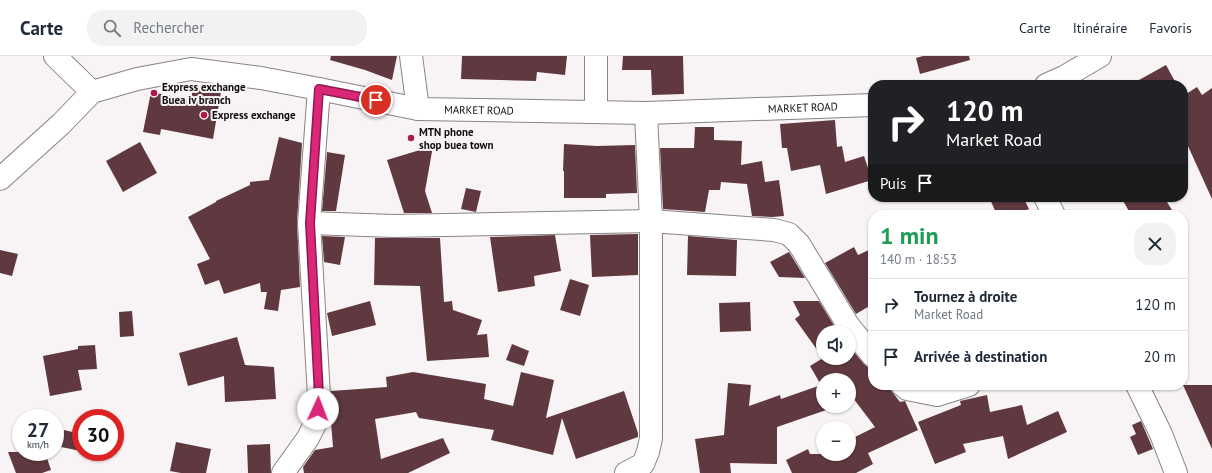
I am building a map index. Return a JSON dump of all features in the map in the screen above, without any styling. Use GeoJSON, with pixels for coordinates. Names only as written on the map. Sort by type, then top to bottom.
{"type":"FeatureCollection","features":[{"type":"Feature","properties":{"kind":"street"},"geometry":{"type":"LineString","coordinates":[[0,178],[61,124],[92,92],[55,56]]}},
{"type":"Feature","properties":{"kind":"street"},"geometry":{"type":"LineString","coordinates":[[411,56],[418,109]]}},
{"type":"Feature","properties":{"kind":"street"},"geometry":{"type":"LineString","coordinates":[[596,56],[596,112]]}},
{"type":"Feature","properties":{"kind":"street"},"geometry":{"type":"LineString","coordinates":[[1057,80],[1100,56]]}},
{"type":"Feature","properties":{"kind":"street","name":"MARKET ROAD"},"geometry":{"type":"LineString","coordinates":[[92,92],[137,78],[191,69],[261,78],[418,109],[646,112],[868,106]]}},
{"type":"Feature","properties":{"kind":"street"},"geometry":{"type":"LineString","coordinates":[[283,473],[308,438],[316,422],[319,396],[310,223],[319,89]]}},
{"type":"Feature","properties":{"kind":"street"},"geometry":{"type":"LineString","coordinates":[[626,473],[643,464],[648,452],[651,438],[651,221],[646,112]]}},
{"type":"Feature","properties":{"kind":"street"},"geometry":{"type":"LineString","coordinates":[[310,223],[394,226],[651,221],[774,230],[789,234],[799,244],[848,325],[868,350]]}},
{"type":"Feature","properties":{"kind":"street"},"geometry":{"type":"LineString","coordinates":[[912,390],[937,395],[953,390]]}},
{"type":"Feature","properties":{"kind":"street"},"geometry":{"type":"LineString","coordinates":[[1139,390],[1161,434],[1176,473]]}},
{"type":"Feature","properties":{"kind":"building"},"geometry":{"type":"Polygon","coordinates":[[[331,56],[397,56],[392,80],[365,70],[330,60],[331,56]]]}},
{"type":"Feature","properties":{"kind":"building"},"geometry":{"type":"Polygon","coordinates":[[[462,56],[567,56],[565,75],[537,72],[536,81],[461,79],[462,56]]]}},
{"type":"Feature","properties":{"kind":"building"},"geometry":{"type":"Polygon","coordinates":[[[623,56],[683,56],[684,94],[652,95],[651,70],[622,70],[623,56]]]}},
{"type":"Feature","properties":{"kind":"building"},"geometry":{"type":"Polygon","coordinates":[[[923,56],[969,56],[970,60],[920,74],[916,58],[923,56]]]}},
{"type":"Feature","properties":{"kind":"building"},"geometry":{"type":"Polygon","coordinates":[[[1166,65],[1174,80],[1139,80],[1166,65]]]}},
{"type":"Feature","properties":{"kind":"building"},"geometry":{"type":"Polygon","coordinates":[[[193,87],[221,92],[213,139],[161,129],[160,135],[143,132],[151,92],[191,100],[193,87]]]}},
{"type":"Feature","properties":{"kind":"building"},"geometry":{"type":"Polygon","coordinates":[[[1197,87],[1202,95],[1212,88],[1212,199],[1188,146],[1188,93],[1197,87]]]}},
{"type":"Feature","properties":{"kind":"building"},"geometry":{"type":"Polygon","coordinates":[[[835,120],[837,147],[842,146],[845,162],[864,156],[868,168],[868,181],[826,194],[820,165],[791,171],[787,148],[782,148],[780,124],[835,120]]]}},
{"type":"Feature","properties":{"kind":"building"},"geometry":{"type":"Polygon","coordinates":[[[695,127],[714,127],[714,140],[742,141],[741,165],[762,161],[765,182],[779,180],[784,216],[752,216],[747,184],[721,182],[720,190],[709,190],[705,212],[663,209],[660,148],[694,148],[695,127]]]}},
{"type":"Feature","properties":{"kind":"building"},"geometry":{"type":"Polygon","coordinates":[[[279,137],[302,143],[297,222],[300,287],[281,290],[278,311],[264,309],[267,292],[261,292],[260,283],[224,294],[219,280],[205,285],[197,264],[210,259],[188,217],[216,201],[250,185],[250,182],[269,180],[279,137]]]}},
{"type":"Feature","properties":{"kind":"building"},"geometry":{"type":"Polygon","coordinates":[[[140,142],[157,173],[123,192],[106,161],[140,142]]]}},
{"type":"Feature","properties":{"kind":"building"},"geometry":{"type":"Polygon","coordinates":[[[564,144],[597,146],[635,145],[637,193],[606,194],[606,198],[564,198],[564,144]]]}},
{"type":"Feature","properties":{"kind":"building"},"geometry":{"type":"Polygon","coordinates":[[[433,146],[425,191],[432,213],[404,213],[387,160],[433,146]]]}},
{"type":"Feature","properties":{"kind":"building"},"geometry":{"type":"Polygon","coordinates":[[[327,152],[345,155],[336,211],[322,211],[327,152]]]}},
{"type":"Feature","properties":{"kind":"building"},"geometry":{"type":"Polygon","coordinates":[[[466,188],[481,191],[476,212],[461,209],[466,188]]]}},
{"type":"Feature","properties":{"kind":"building"},"geometry":{"type":"Polygon","coordinates":[[[991,202],[1026,202],[1029,209],[1027,210],[995,210],[991,202]]]}},
{"type":"Feature","properties":{"kind":"building"},"geometry":{"type":"Polygon","coordinates":[[[1124,202],[1167,202],[1172,210],[1128,210],[1124,202]]]}},
{"type":"Feature","properties":{"kind":"building"},"geometry":{"type":"Polygon","coordinates":[[[638,234],[638,275],[592,277],[590,235],[638,234]]]}},
{"type":"Feature","properties":{"kind":"building"},"geometry":{"type":"Polygon","coordinates":[[[555,235],[561,271],[534,276],[535,286],[498,292],[490,237],[555,235]]]}},
{"type":"Feature","properties":{"kind":"building"},"geometry":{"type":"Polygon","coordinates":[[[322,236],[345,237],[340,265],[324,262],[322,236]]]}},
{"type":"Feature","properties":{"kind":"building"},"geometry":{"type":"Polygon","coordinates":[[[688,236],[737,240],[736,276],[687,275],[688,236]]]}},
{"type":"Feature","properties":{"kind":"building"},"geometry":{"type":"Polygon","coordinates":[[[375,238],[440,238],[444,302],[452,301],[453,310],[482,320],[477,335],[487,334],[489,357],[427,361],[420,286],[374,285],[375,238]]]}},
{"type":"Feature","properties":{"kind":"building"},"geometry":{"type":"Polygon","coordinates":[[[854,247],[858,255],[868,250],[868,307],[856,314],[825,263],[854,247]]]}},
{"type":"Feature","properties":{"kind":"building"},"geometry":{"type":"Polygon","coordinates":[[[0,250],[18,254],[12,276],[0,273],[0,250]]]}},
{"type":"Feature","properties":{"kind":"building"},"geometry":{"type":"Polygon","coordinates":[[[789,252],[805,278],[779,277],[770,262],[789,252]]]}},
{"type":"Feature","properties":{"kind":"building"},"geometry":{"type":"Polygon","coordinates":[[[570,279],[589,285],[580,316],[560,310],[570,279]]]}},
{"type":"Feature","properties":{"kind":"building"},"geometry":{"type":"Polygon","coordinates":[[[370,301],[376,325],[332,336],[327,313],[370,301]]]}},
{"type":"Feature","properties":{"kind":"building"},"geometry":{"type":"Polygon","coordinates":[[[793,301],[819,301],[834,325],[816,325],[816,348],[795,319],[800,315],[793,301]]]}},
{"type":"Feature","properties":{"kind":"building"},"geometry":{"type":"Polygon","coordinates":[[[750,302],[751,331],[720,332],[719,303],[750,302]]]}},
{"type":"Feature","properties":{"kind":"building"},"geometry":{"type":"Polygon","coordinates":[[[132,311],[134,336],[120,337],[119,312],[132,311]]]}},
{"type":"Feature","properties":{"kind":"building"},"geometry":{"type":"Polygon","coordinates":[[[237,337],[245,365],[274,367],[276,399],[225,402],[224,376],[188,386],[179,353],[237,337]]]}},
{"type":"Feature","properties":{"kind":"building"},"geometry":{"type":"Polygon","coordinates":[[[512,344],[529,351],[524,366],[506,360],[512,344]]]}},
{"type":"Feature","properties":{"kind":"building"},"geometry":{"type":"Polygon","coordinates":[[[95,345],[97,369],[78,370],[82,390],[50,396],[43,356],[78,349],[78,346],[95,345]]]}},
{"type":"Feature","properties":{"kind":"building"},"geometry":{"type":"Polygon","coordinates":[[[856,354],[868,367],[868,390],[891,390],[900,402],[905,401],[918,430],[868,453],[873,464],[856,473],[792,473],[786,460],[808,449],[810,454],[816,454],[816,461],[856,461],[856,436],[875,427],[856,402],[856,373],[816,373],[816,376],[810,366],[816,362],[816,365],[856,365],[856,354]]]}},
{"type":"Feature","properties":{"kind":"building"},"geometry":{"type":"Polygon","coordinates":[[[413,372],[486,384],[484,399],[513,406],[521,372],[554,380],[546,418],[624,391],[638,437],[576,459],[562,418],[553,455],[491,440],[494,430],[419,418],[416,412],[375,419],[381,459],[443,438],[450,453],[408,473],[304,473],[303,467],[315,450],[333,447],[330,410],[331,391],[387,387],[386,377],[413,372]]]}},
{"type":"Feature","properties":{"kind":"building"},"geometry":{"type":"Polygon","coordinates":[[[728,383],[751,385],[749,406],[780,395],[781,399],[816,387],[816,413],[818,413],[777,427],[777,464],[730,463],[731,473],[700,473],[695,439],[724,435],[728,383]]]}},
{"type":"Feature","properties":{"kind":"building"},"geometry":{"type":"Polygon","coordinates":[[[1188,385],[1212,385],[1212,449],[1185,390],[1188,390],[1188,385]]]}},
{"type":"Feature","properties":{"kind":"building"},"geometry":{"type":"Polygon","coordinates":[[[987,395],[990,412],[1022,405],[1027,425],[1058,411],[1067,432],[1008,459],[1003,436],[963,444],[966,452],[935,464],[918,422],[961,405],[960,401],[987,395]]]}},
{"type":"Feature","properties":{"kind":"building"},"geometry":{"type":"Polygon","coordinates":[[[1141,421],[1153,449],[1138,455],[1130,437],[1136,434],[1132,425],[1141,421]]]}},
{"type":"Feature","properties":{"kind":"building"},"geometry":{"type":"Polygon","coordinates":[[[64,430],[72,432],[72,449],[64,448],[64,430]]]}},
{"type":"Feature","properties":{"kind":"building"},"geometry":{"type":"Polygon","coordinates":[[[176,442],[211,449],[206,473],[181,473],[170,471],[176,442]]]}},
{"type":"Feature","properties":{"kind":"building"},"geometry":{"type":"Polygon","coordinates":[[[270,444],[271,473],[248,473],[247,445],[270,444]]]}},
{"type":"Feature","properties":{"kind":"building"},"geometry":{"type":"Polygon","coordinates":[[[8,452],[12,452],[12,461],[48,461],[51,470],[42,473],[16,473],[8,452]]]}},
{"type":"Feature","properties":{"kind":"place","name":"Express exchange Buea iv branch"},"geometry":{"type":"Point","coordinates":[154,93]}},
{"type":"Feature","properties":{"kind":"place","name":"Express exchange"},"geometry":{"type":"Point","coordinates":[204,115]}},
{"type":"Feature","properties":{"kind":"place","name":"MTN phone shop buea town"},"geometry":{"type":"Point","coordinates":[411,138]}},
{"type":"Feature","properties":{"kind":"route"},"geometry":{"type":"LineString","coordinates":[[318,409],[319,396],[310,223],[319,89],[376,100]]}}]}
